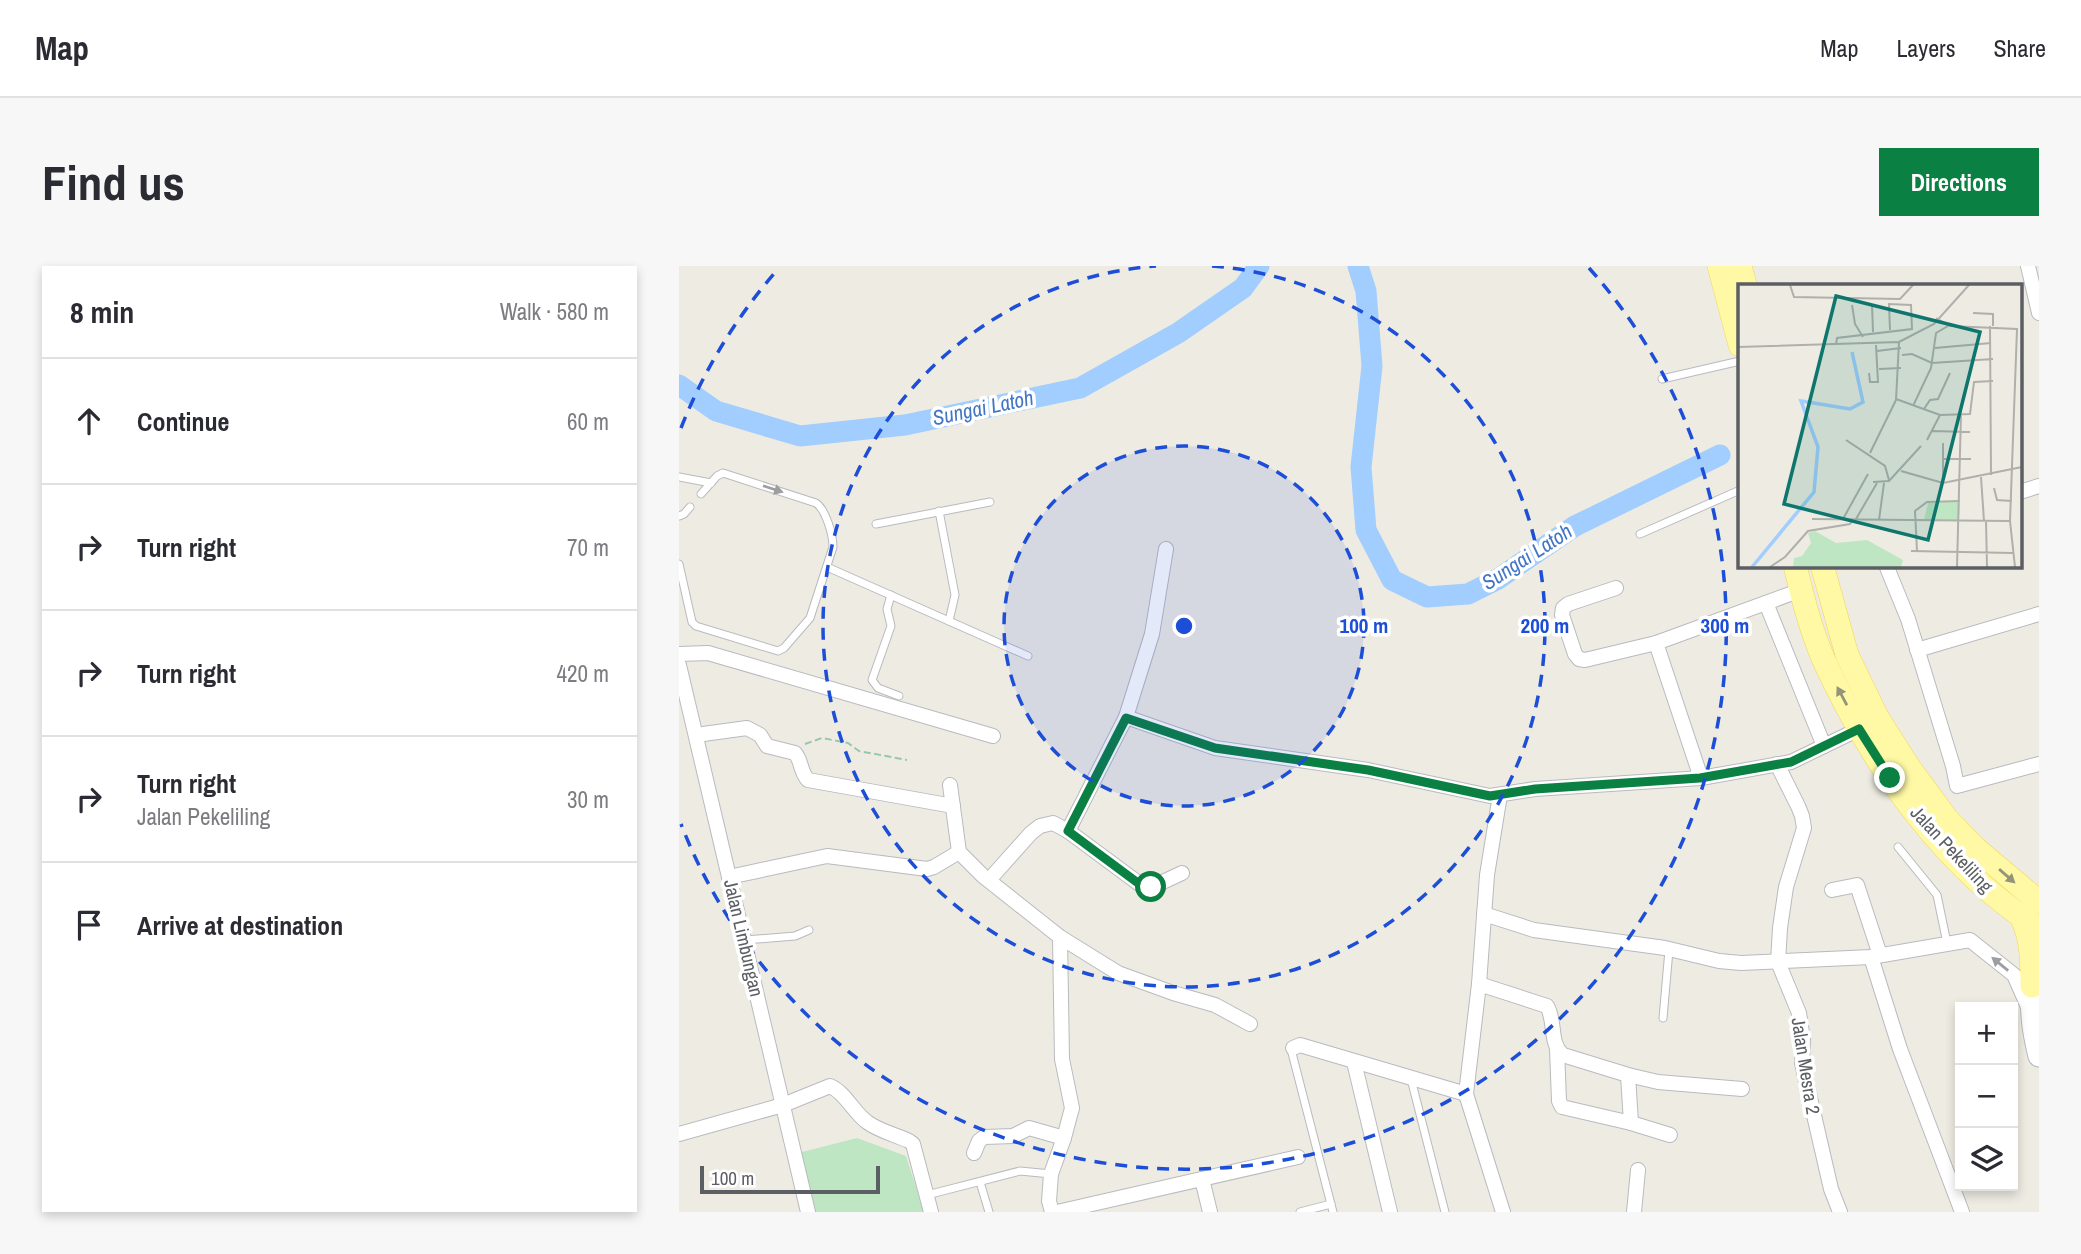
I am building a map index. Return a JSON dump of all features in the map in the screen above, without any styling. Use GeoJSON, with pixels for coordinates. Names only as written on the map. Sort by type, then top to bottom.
{"type":"FeatureCollection","features":[{"type":"Feature","properties":{"kind":"main road"},"geometry":{"type":"LineString","coordinates":[[1719,266],[1738,337]]}},
{"type":"Feature","properties":{"kind":"main road"},"geometry":{"type":"LineString","coordinates":[[1740,266],[1745,284]]}},
{"type":"Feature","properties":{"kind":"main road","name":"Jalan Pekeliling"},"geometry":{"type":"LineString","coordinates":[[1795,567],[1826,664],[1859,729],[1890,778],[1929,831],[1966,869],[2033,916]]}},
{"type":"Feature","properties":{"kind":"main road","name":"Jalan Pekeliling"},"geometry":{"type":"LineString","coordinates":[[1823,567],[1847,655],[1877,717],[1908,766],[1947,819],[2033,916]]}},
{"type":"Feature","properties":{"kind":"main road"},"geometry":{"type":"LineString","coordinates":[[2033,916],[2029,933],[2035,994]]}},
{"type":"Feature","properties":{"kind":"street"},"geometry":{"type":"LineString","coordinates":[[2028,266],[2039,313]]}},
{"type":"Feature","properties":{"kind":"street"},"geometry":{"type":"LineString","coordinates":[[2021,492],[2039,486]]}},
{"type":"Feature","properties":{"kind":"street"},"geometry":{"type":"LineString","coordinates":[[1068,831],[1126,718],[1152,634],[1166,549]]}},
{"type":"Feature","properties":{"kind":"street"},"geometry":{"type":"LineString","coordinates":[[1887,567],[1908,619],[1957,786],[2039,764]]}},
{"type":"Feature","properties":{"kind":"street"},"geometry":{"type":"LineString","coordinates":[[1616,588],[1563,608],[1562,615],[1577,657],[1585,660],[1656,643],[1801,590]]}},
{"type":"Feature","properties":{"kind":"street"},"geometry":{"type":"LineString","coordinates":[[1766,603],[1824,746]]}},
{"type":"Feature","properties":{"kind":"street"},"geometry":{"type":"LineString","coordinates":[[1917,650],[2039,614]]}},
{"type":"Feature","properties":{"kind":"street"},"geometry":{"type":"LineString","coordinates":[[1656,643],[1700,778]]}},
{"type":"Feature","properties":{"kind":"street"},"geometry":{"type":"LineString","coordinates":[[679,654],[706,653],[993,736]]}},
{"type":"Feature","properties":{"kind":"street","name":"Jalan Limbungan"},"geometry":{"type":"LineString","coordinates":[[679,665],[689,726],[729,877],[808,1212]]}},
{"type":"Feature","properties":{"kind":"street"},"geometry":{"type":"LineString","coordinates":[[1126,718],[1215,748],[1368,770],[1490,796],[1535,789],[1700,778],[1791,762],[1859,729]]}},
{"type":"Feature","properties":{"kind":"street"},"geometry":{"type":"LineString","coordinates":[[689,726],[747,728],[760,735],[767,746],[792,751],[798,755],[803,775],[808,780],[953,806]]}},
{"type":"Feature","properties":{"kind":"street"},"geometry":{"type":"LineString","coordinates":[[1777,764],[1802,816],[1804,828],[1789,878],[1780,928],[1779,962]]}},
{"type":"Feature","properties":{"kind":"street"},"geometry":{"type":"LineString","coordinates":[[950,785],[960,852],[978,872],[1060,937],[1118,973],[1215,1005],[1250,1024]]}},
{"type":"Feature","properties":{"kind":"street"},"geometry":{"type":"LineString","coordinates":[[1500,794],[1487,875],[1479,984],[1466,1094],[1503,1212]]}},
{"type":"Feature","properties":{"kind":"street"},"geometry":{"type":"LineString","coordinates":[[989,880],[1031,832],[1053,823],[1068,831],[1145,888],[1182,873]]}},
{"type":"Feature","properties":{"kind":"street"},"geometry":{"type":"LineString","coordinates":[[729,877],[827,856],[927,870],[960,852]]}},
{"type":"Feature","properties":{"kind":"street"},"geometry":{"type":"LineString","coordinates":[[1832,890],[1857,885],[1900,1049],[1962,1212]]}},
{"type":"Feature","properties":{"kind":"street"},"geometry":{"type":"LineString","coordinates":[[1484,914],[1534,930],[1669,949],[1719,961],[1741,963],[1875,956],[1973,941],[2035,994],[2039,1056]]}},
{"type":"Feature","properties":{"kind":"street"},"geometry":{"type":"LineString","coordinates":[[1060,937],[1062,1059],[1072,1106],[1051,1174],[1049,1201],[1054,1212],[1298,1157]]}},
{"type":"Feature","properties":{"kind":"street","name":"Jalan Mesra 2"},"geometry":{"type":"LineString","coordinates":[[1779,962],[1799,1013],[1804,1039],[1802,1063],[1831,1189],[1840,1212]]}},
{"type":"Feature","properties":{"kind":"street"},"geometry":{"type":"LineString","coordinates":[[1479,984],[1547,1006],[1557,1048],[1559,1101],[1562,1107],[1670,1135]]}},
{"type":"Feature","properties":{"kind":"street"},"geometry":{"type":"LineString","coordinates":[[1293,1048],[1300,1045],[1466,1094]]}},
{"type":"Feature","properties":{"kind":"street"},"geometry":{"type":"LineString","coordinates":[[1557,1048],[1563,1055],[1658,1082],[1742,1089]]}},
{"type":"Feature","properties":{"kind":"street"},"geometry":{"type":"LineString","coordinates":[[1354,1062],[1389,1212]]}},
{"type":"Feature","properties":{"kind":"street"},"geometry":{"type":"LineString","coordinates":[[1628,1075],[1631,1123]]}},
{"type":"Feature","properties":{"kind":"street"},"geometry":{"type":"LineString","coordinates":[[679,1134],[783,1105],[831,1086],[868,1123],[911,1142],[931,1212]]}},
{"type":"Feature","properties":{"kind":"street"},"geometry":{"type":"LineString","coordinates":[[974,1153],[979,1141],[984,1137],[1013,1136],[1026,1128],[1064,1138]]}},
{"type":"Feature","properties":{"kind":"street"},"geometry":{"type":"LineString","coordinates":[[1634,1212],[1638,1170]]}},
{"type":"Feature","properties":{"kind":"street"},"geometry":{"type":"LineString","coordinates":[[1202,1179],[1210,1212]]}},
{"type":"Feature","properties":{"kind":"lane"},"geometry":{"type":"LineString","coordinates":[[1662,380],[1738,361]]}},
{"type":"Feature","properties":{"kind":"lane"},"geometry":{"type":"LineString","coordinates":[[679,564],[692,622],[696,626],[778,651],[784,648],[810,618],[827,567],[834,543],[818,504],[726,474],[719,474],[701,494]]}},
{"type":"Feature","properties":{"kind":"lane"},"geometry":{"type":"LineString","coordinates":[[679,477],[711,483]]}},
{"type":"Feature","properties":{"kind":"lane"},"geometry":{"type":"LineString","coordinates":[[1640,534],[1738,491]]}},
{"type":"Feature","properties":{"kind":"lane"},"geometry":{"type":"LineString","coordinates":[[876,524],[989,502]]}},
{"type":"Feature","properties":{"kind":"lane"},"geometry":{"type":"LineString","coordinates":[[679,516],[689,507]]}},
{"type":"Feature","properties":{"kind":"lane"},"geometry":{"type":"LineString","coordinates":[[939,511],[955,595],[949,621]]}},
{"type":"Feature","properties":{"kind":"lane"},"geometry":{"type":"LineString","coordinates":[[827,567],[1028,656]]}},
{"type":"Feature","properties":{"kind":"lane"},"geometry":{"type":"LineString","coordinates":[[891,595],[887,609],[891,626],[872,680],[878,688],[899,696]]}},
{"type":"Feature","properties":{"kind":"lane"},"geometry":{"type":"LineString","coordinates":[[1898,847],[1936,893],[1947,943]]}},
{"type":"Feature","properties":{"kind":"lane"},"geometry":{"type":"LineString","coordinates":[[744,940],[795,936],[809,930]]}},
{"type":"Feature","properties":{"kind":"lane"},"geometry":{"type":"LineString","coordinates":[[1663,1018],[1669,949]]}},
{"type":"Feature","properties":{"kind":"lane"},"geometry":{"type":"LineString","coordinates":[[1293,1048],[1292,1053],[1332,1208],[1300,1212]]}},
{"type":"Feature","properties":{"kind":"lane"},"geometry":{"type":"LineString","coordinates":[[1411,1079],[1445,1212]]}},
{"type":"Feature","properties":{"kind":"lane"},"geometry":{"type":"LineString","coordinates":[[926,1195],[1020,1171],[1051,1174]]}},
{"type":"Feature","properties":{"kind":"lane"},"geometry":{"type":"LineString","coordinates":[[980,1182],[989,1212]]}},
{"type":"Feature","properties":{"kind":"path"},"geometry":{"type":"LineString","coordinates":[[792,751],[820,738],[848,743],[859,751],[907,760]]}},
{"type":"Feature","properties":{"kind":"green space"},"geometry":{"type":"Polygon","coordinates":[[[857,1138],[906,1156],[924,1212],[808,1212],[794,1154],[857,1138]]]}},
{"type":"Feature","properties":{"kind":"waterway","name":"Sungai Latoh"},"geometry":{"type":"LineString","coordinates":[[679,385],[716,411],[800,436],[905,425],[1080,388],[1178,333],[1243,288],[1259,266]]}},
{"type":"Feature","properties":{"kind":"waterway","name":"Sungai Latoh"},"geometry":{"type":"LineString","coordinates":[[1358,266],[1366,291],[1372,366],[1361,467],[1366,530],[1392,580],[1427,597],[1468,594],[1498,579],[1575,526],[1720,455]]}},
{"type":"Feature","properties":{"kind":"route"},"geometry":{"type":"LineString","coordinates":[[1151,887],[1142,886],[1068,831],[1126,718],[1215,748],[1368,770],[1490,796],[1535,789],[1700,778],[1791,762],[1859,729],[1890,778]]}}]}
